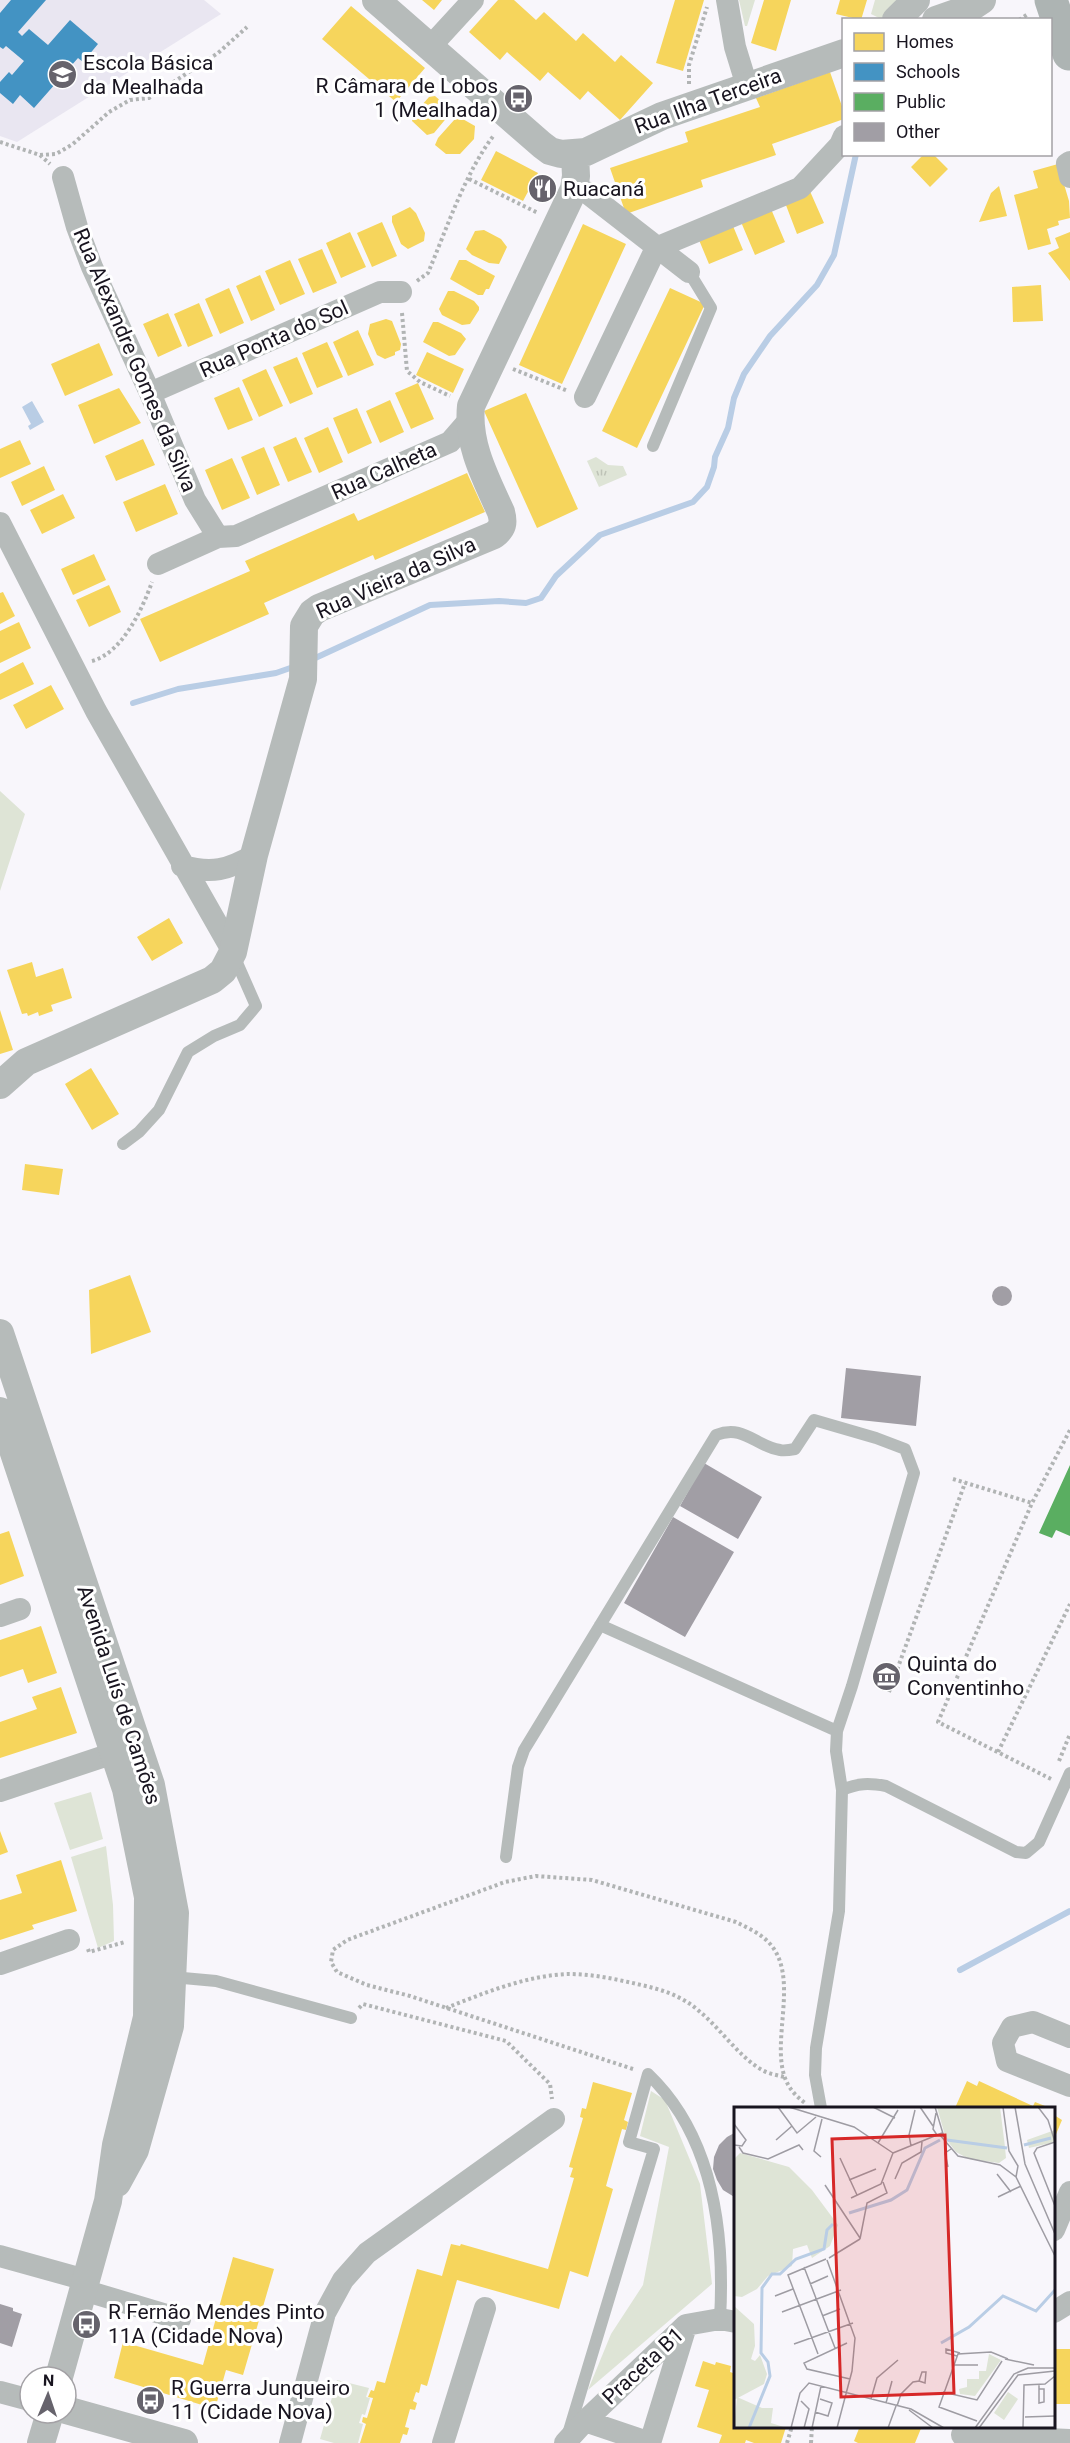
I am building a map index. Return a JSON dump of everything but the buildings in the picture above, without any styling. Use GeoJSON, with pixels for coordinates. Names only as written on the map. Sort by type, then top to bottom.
{"type":"FeatureCollection","features":[{"type":"Feature","properties":{"kind":"main road"},"geometry":{"type":"LineString","coordinates":[[1029,0],[1042,18]]}},
{"type":"Feature","properties":{"kind":"main road"},"geometry":{"type":"LineString","coordinates":[[1051,0],[1063,46]]}},
{"type":"Feature","properties":{"kind":"street"},"geometry":{"type":"LineString","coordinates":[[376,0],[550,151],[575,154]]}},
{"type":"Feature","properties":{"kind":"street"},"geometry":{"type":"LineString","coordinates":[[429,48],[473,0]]}},
{"type":"Feature","properties":{"kind":"street"},"geometry":{"type":"LineString","coordinates":[[727,0],[735,47],[747,86]]}},
{"type":"Feature","properties":{"kind":"street"},"geometry":{"type":"LineString","coordinates":[[898,18],[916,0]]}},
{"type":"Feature","properties":{"kind":"street"},"geometry":{"type":"LineString","coordinates":[[942,18],[970,8],[982,0]]}},
{"type":"Feature","properties":{"kind":"street","name":"Rua Ilha Terceira"},"geometry":{"type":"LineString","coordinates":[[575,154],[599,146],[632,128],[692,105],[842,52]]}},
{"type":"Feature","properties":{"kind":"street"},"geometry":{"type":"LineString","coordinates":[[585,397],[656,248],[800,189],[840,145],[842,139]]}},
{"type":"Feature","properties":{"kind":"street","name":"Rua Calheta"},"geometry":{"type":"LineString","coordinates":[[158,564],[218,537],[236,536],[450,442],[471,413],[574,189],[575,154]]}},
{"type":"Feature","properties":{"kind":"street"},"geometry":{"type":"LineString","coordinates":[[1070,162],[1067,164],[1070,177]]}},
{"type":"Feature","properties":{"kind":"street","name":"Rua Alexandre Gomes da Silva"},"geometry":{"type":"LineString","coordinates":[[63,177],[77,227],[92,267],[150,393],[195,500],[218,537]]}},
{"type":"Feature","properties":{"kind":"street"},"geometry":{"type":"LineString","coordinates":[[574,189],[586,192],[689,272]]}},
{"type":"Feature","properties":{"kind":"street","name":"Rua Ponta do Sol"},"geometry":{"type":"LineString","coordinates":[[150,393],[380,292],[401,292]]}},
{"type":"Feature","properties":{"kind":"street","name":"Rua Vieira da Silva"},"geometry":{"type":"LineString","coordinates":[[233,952],[254,855],[303,679],[304,626],[307,619],[319,608],[494,535],[502,529],[504,521],[501,512],[473,444],[471,413]]}},
{"type":"Feature","properties":{"kind":"street"},"geometry":{"type":"LineString","coordinates":[[0,523],[73,666],[182,866],[233,952],[223,971],[212,980],[26,1062],[0,1085]]}},
{"type":"Feature","properties":{"kind":"street"},"geometry":{"type":"LineString","coordinates":[[182,866],[202,871],[222,869],[254,855]]}},
{"type":"Feature","properties":{"kind":"street","name":"Avenida Luís de Camões"},"geometry":{"type":"LineString","coordinates":[[0,1333],[14,1436]]}},
{"type":"Feature","properties":{"kind":"street","name":"Avenida Luís de Camões"},"geometry":{"type":"LineString","coordinates":[[0,1411],[14,1436],[126,1749],[151,1785],[175,1913],[170,2026],[135,2150],[108,2201]]}},
{"type":"Feature","properties":{"kind":"street"},"geometry":{"type":"LineString","coordinates":[[0,1791],[126,1749]]}},
{"type":"Feature","properties":{"kind":"street","name":"Avenida Luís de Camões"},"geometry":{"type":"LineString","coordinates":[[63,2365],[108,2201],[116,2145],[147,2017],[148,1897],[126,1789],[126,1749]]}},
{"type":"Feature","properties":{"kind":"street"},"geometry":{"type":"LineString","coordinates":[[0,1964],[69,1940]]}},
{"type":"Feature","properties":{"kind":"street"},"geometry":{"type":"LineString","coordinates":[[1070,2037],[1033,2022],[1012,2027],[1003,2043],[1007,2061],[1070,2086]]}},
{"type":"Feature","properties":{"kind":"street"},"geometry":{"type":"LineString","coordinates":[[290,2443],[325,2313],[343,2280],[366,2253],[554,2119]]}},
{"type":"Feature","properties":{"kind":"street"},"geometry":{"type":"LineString","coordinates":[[1055,2226],[1070,2193]]}},
{"type":"Feature","properties":{"kind":"street"},"geometry":{"type":"LineString","coordinates":[[0,2256],[180,2319]]}},
{"type":"Feature","properties":{"kind":"street"},"geometry":{"type":"LineString","coordinates":[[1055,2311],[1070,2302]]}},
{"type":"Feature","properties":{"kind":"street"},"geometry":{"type":"LineString","coordinates":[[443,2443],[484,2308]]}},
{"type":"Feature","properties":{"kind":"street","name":"Praceta B1"},"geometry":{"type":"LineString","coordinates":[[565,2442],[686,2325],[728,2321]]}},
{"type":"Feature","properties":{"kind":"street"},"geometry":{"type":"LineString","coordinates":[[585,2421],[650,2443],[686,2325]]}},
{"type":"Feature","properties":{"kind":"street"},"geometry":{"type":"LineString","coordinates":[[0,2392],[18,2397]]}},
{"type":"Feature","properties":{"kind":"street"},"geometry":{"type":"LineString","coordinates":[[78,2413],[184,2443]]}},
{"type":"Feature","properties":{"kind":"street"},"geometry":{"type":"LineString","coordinates":[[41,2443],[46,2425]]}},
{"type":"Feature","properties":{"kind":"street"},"geometry":{"type":"LineString","coordinates":[[963,2435],[1070,2440]]}},
{"type":"Feature","properties":{"kind":"lane"},"geometry":{"type":"LineString","coordinates":[[653,446],[711,308],[689,272]]}},
{"type":"Feature","properties":{"kind":"lane"},"geometry":{"type":"LineString","coordinates":[[123,1144],[139,1132],[159,1110],[188,1052],[214,1036],[240,1025],[256,1006],[233,952]]}},
{"type":"Feature","properties":{"kind":"lane"},"geometry":{"type":"LineString","coordinates":[[506,1857],[518,1767],[524,1750],[716,1435],[727,1431],[743,1434],[780,1450],[795,1449],[814,1420],[905,1449],[914,1473],[837,1731],[836,1751],[842,1790],[839,1911],[816,2048],[815,2075],[821,2107]]}},
{"type":"Feature","properties":{"kind":"lane"},"geometry":{"type":"LineString","coordinates":[[600,1625],[837,1731]]}},
{"type":"Feature","properties":{"kind":"lane"},"geometry":{"type":"LineString","coordinates":[[842,1790],[853,1785],[869,1783],[886,1786],[1016,1852],[1026,1853],[1039,1842],[1070,1773]]}},
{"type":"Feature","properties":{"kind":"lane"},"geometry":{"type":"LineString","coordinates":[[172,1977],[216,1981],[351,2018]]}},
{"type":"Feature","properties":{"kind":"lane"},"geometry":{"type":"LineString","coordinates":[[565,2442],[654,2149],[629,2142],[648,2074],[668,2092],[681,2111],[701,2159],[714,2206],[728,2321]]}},
{"type":"Feature","properties":{"kind":"path"},"geometry":{"type":"LineString","coordinates":[[692,105],[690,65],[706,8],[713,0]]}},
{"type":"Feature","properties":{"kind":"path"},"geometry":{"type":"LineString","coordinates":[[0,142],[40,154],[56,154],[73,144],[109,112],[130,100],[149,98],[218,53],[247,27]]}},
{"type":"Feature","properties":{"kind":"path"},"geometry":{"type":"LineString","coordinates":[[428,273],[484,148],[499,128],[513,141],[523,129]]}},
{"type":"Feature","properties":{"kind":"path"},"geometry":{"type":"LineString","coordinates":[[40,154],[63,177]]}},
{"type":"Feature","properties":{"kind":"path"},"geometry":{"type":"LineString","coordinates":[[469,179],[542,215],[548,205],[561,215]]}},
{"type":"Feature","properties":{"kind":"path"},"geometry":{"type":"LineString","coordinates":[[401,292],[406,371],[471,413]]}},
{"type":"Feature","properties":{"kind":"path"},"geometry":{"type":"LineString","coordinates":[[493,361],[585,397]]}},
{"type":"Feature","properties":{"kind":"path"},"geometry":{"type":"LineString","coordinates":[[73,666],[103,658],[122,640],[146,598],[158,564]]}},
{"type":"Feature","properties":{"kind":"path"},"geometry":{"type":"LineString","coordinates":[[1070,1430],[1032,1503],[938,1722],[1051,1780],[1070,1734]]}},
{"type":"Feature","properties":{"kind":"path"},"geometry":{"type":"LineString","coordinates":[[953,1479],[1032,1503]]}},
{"type":"Feature","properties":{"kind":"path"},"geometry":{"type":"LineString","coordinates":[[889,1692],[965,1483]]}},
{"type":"Feature","properties":{"kind":"path"},"geometry":{"type":"LineString","coordinates":[[998,1752],[1070,1604]]}},
{"type":"Feature","properties":{"kind":"path"},"geometry":{"type":"LineString","coordinates":[[648,2074],[445,2009],[411,1995],[367,1985],[337,1972],[331,1962],[333,1950],[347,1941],[505,1882],[536,1876],[592,1880],[736,1922],[771,1945],[781,1964],[784,1988],[782,2059],[784,2077],[793,2093],[810,2107]]}},
{"type":"Feature","properties":{"kind":"path"},"geometry":{"type":"LineString","coordinates":[[69,1940],[81,1936],[89,1953],[147,1935]]}},
{"type":"Feature","properties":{"kind":"path"},"geometry":{"type":"LineString","coordinates":[[445,2009],[475,1996],[532,1979],[568,1974],[607,1978],[657,1989],[685,1999],[713,2022],[764,2072],[784,2077]]}},
{"type":"Feature","properties":{"kind":"path"},"geometry":{"type":"LineString","coordinates":[[351,2018],[363,2004],[506,2041],[550,2084],[554,2119]]}},
{"type":"Feature","properties":{"kind":"path"},"geometry":{"type":"LineString","coordinates":[[787,2443],[792,2428]]}},
{"type":"Feature","properties":{"kind":"path"},"geometry":{"type":"LineString","coordinates":[[811,2443],[812,2428]]}},
{"type":"Feature","properties":{"kind":"shaded area","name":"Escola Básica da Mealhada"},"geometry":{"type":"Polygon","coordinates":[[[0,0],[204,0],[221,14],[17,142],[0,136],[0,0]]]}},
{"type":"Feature","properties":{"kind":"green space"},"geometry":{"type":"Polygon","coordinates":[[[739,0],[755,0],[747,26],[745,26],[739,0]]]}},
{"type":"Feature","properties":{"kind":"green space"},"geometry":{"type":"Polygon","coordinates":[[[875,0],[899,0],[882,18],[871,14],[875,0]]]}},
{"type":"Feature","properties":{"kind":"green space"},"geometry":{"type":"Polygon","coordinates":[[[596,457],[608,465],[623,466],[627,475],[599,487],[587,461],[596,457]]]}},
{"type":"Feature","properties":{"kind":"green space"},"geometry":{"type":"Polygon","coordinates":[[[0,791],[25,814],[0,891],[0,791]]]}},
{"type":"Feature","properties":{"kind":"green space"},"geometry":{"type":"Polygon","coordinates":[[[91,1792],[103,1839],[70,1850],[54,1803],[91,1792]]]}},
{"type":"Feature","properties":{"kind":"green space"},"geometry":{"type":"Polygon","coordinates":[[[106,1846],[113,1905],[114,1941],[98,1948],[71,1857],[106,1846]]]}},
{"type":"Feature","properties":{"kind":"green space"},"geometry":{"type":"Polygon","coordinates":[[[651,2091],[665,2100],[700,2184],[712,2284],[588,2390],[611,2334],[643,2285],[669,2147],[640,2136],[651,2091]]]}},
{"type":"Feature","properties":{"kind":"green space"},"geometry":{"type":"Polygon","coordinates":[[[337,2380],[369,2388],[366,2397],[370,2398],[365,2415],[362,2414],[359,2423],[363,2424],[358,2443],[334,2443],[320,2439],[337,2380]]]}},
{"type":"Feature","properties":{"kind":"water"},"geometry":{"type":"Polygon","coordinates":[[[32,401],[44,422],[30,430],[28,426],[31,424],[22,407],[32,401]]]}},
{"type":"Feature","properties":{"kind":"waterway"},"geometry":{"type":"LineString","coordinates":[[311,660],[430,605],[499,601],[526,603],[541,598],[556,576],[600,535],[693,502],[707,487],[715,457],[728,428],[734,398],[744,374],[770,336],[817,285],[834,255],[856,156]]}},
{"type":"Feature","properties":{"kind":"waterway"},"geometry":{"type":"LineString","coordinates":[[133,703],[178,689],[276,673],[296,666]]}},
{"type":"Feature","properties":{"kind":"waterway"},"geometry":{"type":"LineString","coordinates":[[960,1970],[1070,1911]]}},
{"type":"Feature","properties":{"kind":"place","name":"Escola Básica da Mealhada"},"geometry":{"type":"Point","coordinates":[62,75]}},
{"type":"Feature","properties":{"kind":"place","name":"R Câmara de Lobos 1 (Mealhada)"},"geometry":{"type":"Point","coordinates":[519,98]}},
{"type":"Feature","properties":{"kind":"place","name":"Ruacaná"},"geometry":{"type":"Point","coordinates":[542,189]}},
{"type":"Feature","properties":{"kind":"place","name":"Quinta do Conventinho"},"geometry":{"type":"Point","coordinates":[886,1676]}},
{"type":"Feature","properties":{"kind":"place","name":"R Fernão Mendes Pinto 11A (Cidade Nova)"},"geometry":{"type":"Point","coordinates":[87,2324]}},
{"type":"Feature","properties":{"kind":"place","name":"R Guerra Junqueiro 11 (Cidade Nova)"},"geometry":{"type":"Point","coordinates":[150,2400]}}]}
